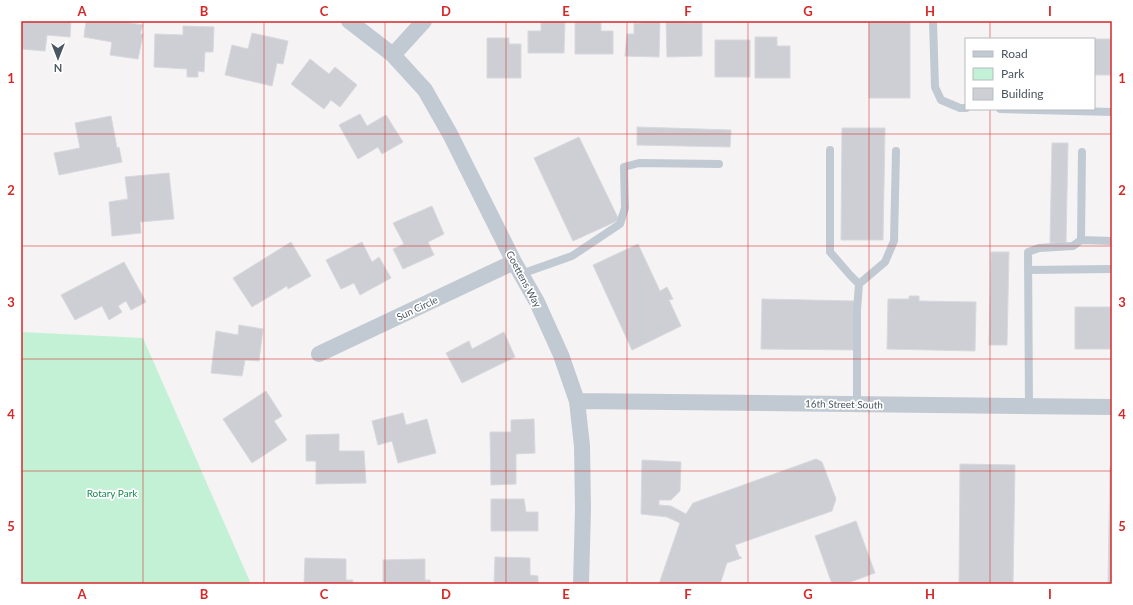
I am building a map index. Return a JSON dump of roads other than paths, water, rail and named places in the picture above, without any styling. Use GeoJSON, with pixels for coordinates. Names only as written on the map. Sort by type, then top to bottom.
{"type":"FeatureCollection","features":[{"type":"Feature","properties":{"kind":"street","name":"Goettens Way"},"geometry":{"type":"LineString","coordinates":[[349,21],[393,55],[425,90],[450,134],[518,268],[537,302],[561,355],[577,401],[582,446],[583,509],[581,584]]}},
{"type":"Feature","properties":{"kind":"street"},"geometry":{"type":"LineString","coordinates":[[393,55],[424,21]]}},
{"type":"Feature","properties":{"kind":"street","name":"Sun Circle"},"geometry":{"type":"LineString","coordinates":[[319,354],[518,268]]}},
{"type":"Feature","properties":{"kind":"street","name":"16th Street South"},"geometry":{"type":"LineString","coordinates":[[577,401],[1112,407]]}},
{"type":"Feature","properties":{"kind":"lane"},"geometry":{"type":"LineString","coordinates":[[933,21],[935,87],[941,100],[960,108],[965,108]]}},
{"type":"Feature","properties":{"kind":"lane"},"geometry":{"type":"LineString","coordinates":[[1037,110],[1112,112]]}},
{"type":"Feature","properties":{"kind":"lane"},"geometry":{"type":"LineString","coordinates":[[830,150],[830,252],[859,284]]}},
{"type":"Feature","properties":{"kind":"lane"},"geometry":{"type":"LineString","coordinates":[[858,405],[857,310],[859,284],[885,262],[894,241],[896,151]]}},
{"type":"Feature","properties":{"kind":"lane"},"geometry":{"type":"LineString","coordinates":[[1081,240],[1082,152]]}},
{"type":"Feature","properties":{"kind":"lane"},"geometry":{"type":"LineString","coordinates":[[518,268],[572,256],[620,224],[625,208],[624,166],[639,163],[719,164]]}},
{"type":"Feature","properties":{"kind":"lane"},"geometry":{"type":"LineString","coordinates":[[1029,406],[1028,252],[1039,248],[1073,246],[1081,240],[1112,241]]}},
{"type":"Feature","properties":{"kind":"lane"},"geometry":{"type":"LineString","coordinates":[[1028,270],[1112,269]]}},
{"type":"Feature","properties":{"kind":"park label","name":"Rotary Park"},"geometry":{"type":"Point","coordinates":[112,493]}}]}
